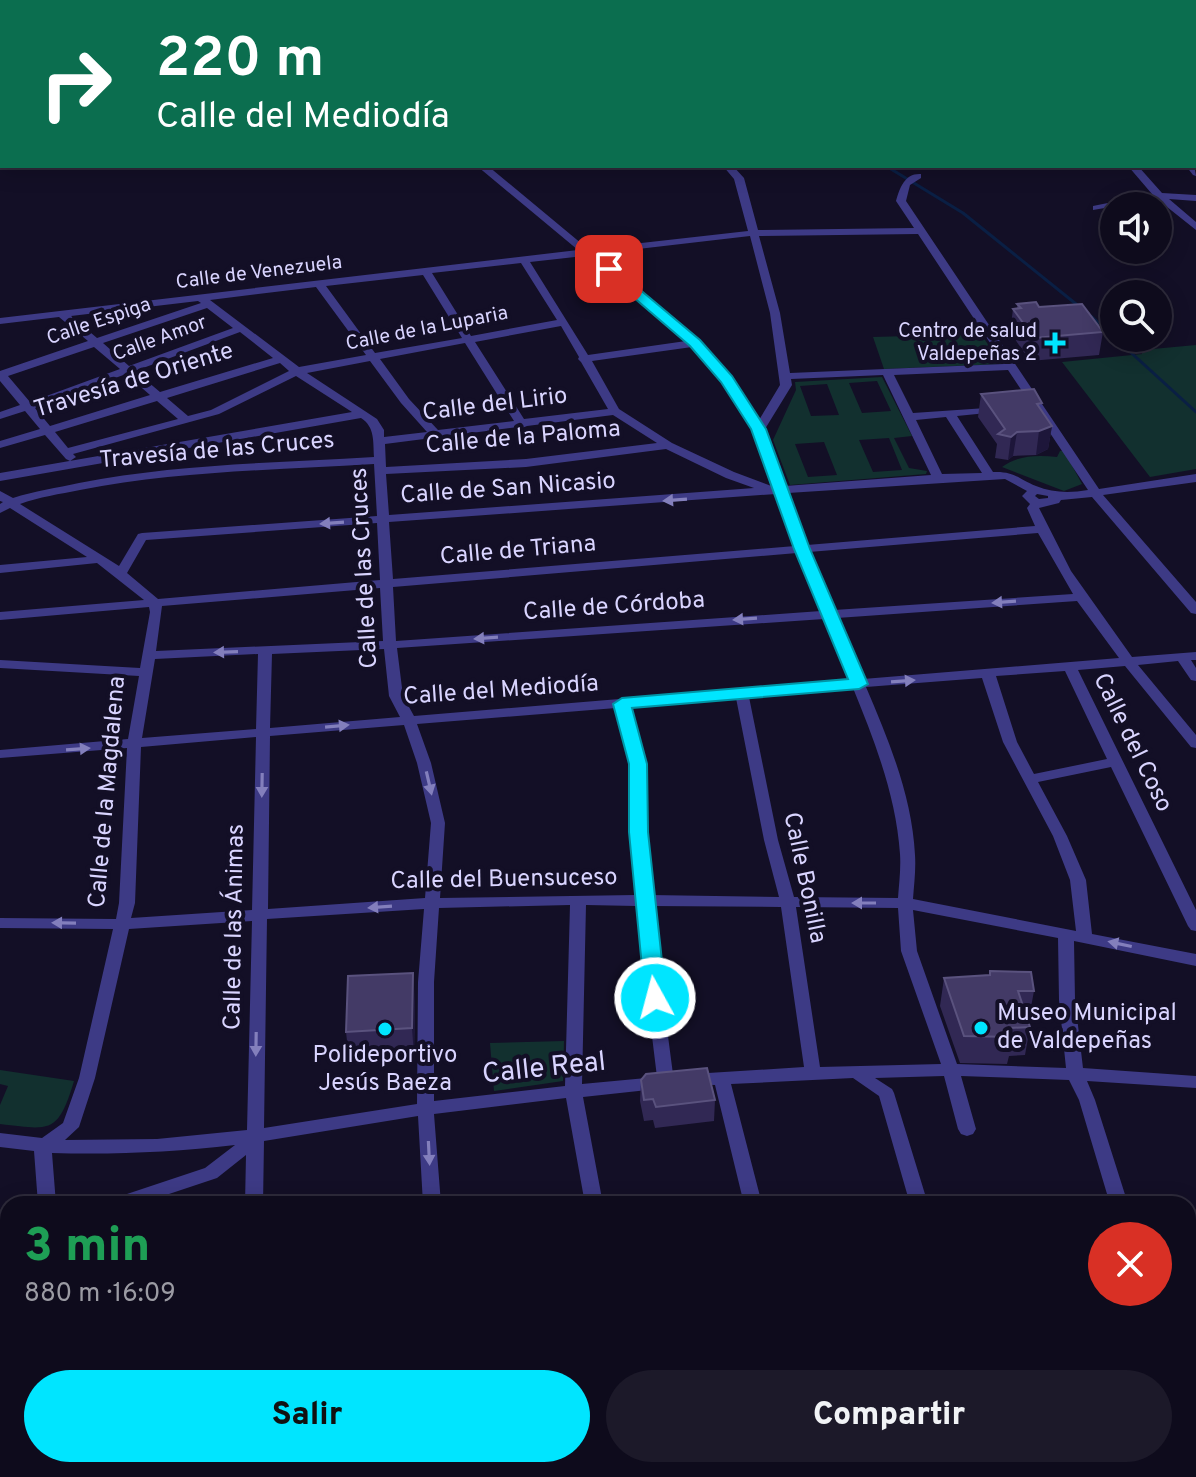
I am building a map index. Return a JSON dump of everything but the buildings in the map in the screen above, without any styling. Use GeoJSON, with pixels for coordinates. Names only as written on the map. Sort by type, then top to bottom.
{"type":"FeatureCollection","features":[{"type":"Feature","properties":{"kind":"street"},"geometry":{"type":"LineString","coordinates":[[484,168],[695,343],[727,379],[759,429],[802,549],[885,749],[904,820],[908,858],[905,903],[909,951],[951,1070],[967,1129]]}},
{"type":"Feature","properties":{"kind":"street"},"geometry":{"type":"LineString","coordinates":[[730,168],[739,178],[775,313],[785,376],[786,385],[759,429]]}},
{"type":"Feature","properties":{"kind":"street"},"geometry":{"type":"LineString","coordinates":[[1135,168],[1156,192]]}},
{"type":"Feature","properties":{"kind":"street"},"geometry":{"type":"LineString","coordinates":[[914,178],[902,192],[901,201],[1095,493],[1196,610]]}},
{"type":"Feature","properties":{"kind":"street"},"geometry":{"type":"LineString","coordinates":[[1172,197],[1196,198]]}},
{"type":"Feature","properties":{"kind":"street"},"geometry":{"type":"LineString","coordinates":[[1096,208],[1100,207]]}},
{"type":"Feature","properties":{"kind":"street"},"geometry":{"type":"LineString","coordinates":[[1172,207],[1196,227]]}},
{"type":"Feature","properties":{"kind":"street","name":"Calle de Venezuela"},"geometry":{"type":"LineString","coordinates":[[0,321],[205,301],[319,284],[752,233],[922,231]]}},
{"type":"Feature","properties":{"kind":"street"},"geometry":{"type":"LineString","coordinates":[[523,259],[564,322],[615,411],[668,445],[756,490]]}},
{"type":"Feature","properties":{"kind":"street"},"geometry":{"type":"LineString","coordinates":[[426,272],[522,425]]}},
{"type":"Feature","properties":{"kind":"street"},"geometry":{"type":"LineString","coordinates":[[319,284],[405,401],[436,435]]}},
{"type":"Feature","properties":{"kind":"street","name":"Calle de las Cruces"},"geometry":{"type":"LineString","coordinates":[[205,301],[297,371],[373,421],[380,441],[390,645],[396,696],[409,720],[424,763],[438,823],[426,982],[426,1109],[431,1196]]}},
{"type":"Feature","properties":{"kind":"street","name":"Calle Espiga"},"geometry":{"type":"LineString","coordinates":[[0,375],[205,301]]}},
{"type":"Feature","properties":{"kind":"street"},"geometry":{"type":"LineString","coordinates":[[62,314],[186,420]]}},
{"type":"Feature","properties":{"kind":"street","name":"Calle de la Luparia"},"geometry":{"type":"LineString","coordinates":[[66,452],[215,412],[297,371],[564,322]]}},
{"type":"Feature","properties":{"kind":"street","name":"Calle Amor"},"geometry":{"type":"LineString","coordinates":[[0,416],[242,328]]}},
{"type":"Feature","properties":{"kind":"street"},"geometry":{"type":"LineString","coordinates":[[583,359],[695,343]]}},
{"type":"Feature","properties":{"kind":"street","name":"Travesía de Oriente"},"geometry":{"type":"LineString","coordinates":[[0,445],[281,359]]}},
{"type":"Feature","properties":{"kind":"street"},"geometry":{"type":"LineString","coordinates":[[785,376],[1013,367]]}},
{"type":"Feature","properties":{"kind":"street"},"geometry":{"type":"LineString","coordinates":[[887,372],[938,478]]}},
{"type":"Feature","properties":{"kind":"street"},"geometry":{"type":"LineString","coordinates":[[0,375],[66,452],[89,484]]}},
{"type":"Feature","properties":{"kind":"street"},"geometry":{"type":"LineString","coordinates":[[1024,407],[1039,405]]}},
{"type":"Feature","properties":{"kind":"street"},"geometry":{"type":"LineString","coordinates":[[910,417],[1009,408]]}},
{"type":"Feature","properties":{"kind":"street","name":"Calle del Lirio"},"geometry":{"type":"LineString","coordinates":[[380,441],[615,411]]}},
{"type":"Feature","properties":{"kind":"street"},"geometry":{"type":"LineString","coordinates":[[949,413],[990,476]]}},
{"type":"Feature","properties":{"kind":"street"},"geometry":{"type":"LineString","coordinates":[[0,477],[363,414]]}},
{"type":"Feature","properties":{"kind":"street","name":"Calle de la Paloma"},"geometry":{"type":"LineString","coordinates":[[382,466],[526,463],[668,445]]}},
{"type":"Feature","properties":{"kind":"street","name":"Travesía de las Cruces"},"geometry":{"type":"LineString","coordinates":[[3,502],[136,476],[382,466]]}},
{"type":"Feature","properties":{"kind":"street"},"geometry":{"type":"LineString","coordinates":[[779,490],[990,476],[1014,478],[1035,496],[1051,503],[1056,496],[1196,478]]}},
{"type":"Feature","properties":{"kind":"street","name":"Calle de San Nicasio"},"geometry":{"type":"LineString","coordinates":[[132,553],[142,537],[779,490]]}},
{"type":"Feature","properties":{"kind":"street"},"geometry":{"type":"LineString","coordinates":[[1035,496],[1033,508],[1040,529],[1082,597],[1196,744]]}},
{"type":"Feature","properties":{"kind":"street"},"geometry":{"type":"LineString","coordinates":[[3,502],[121,573],[155,603]]}},
{"type":"Feature","properties":{"kind":"street","name":"Calle de Triana"},"geometry":{"type":"LineString","coordinates":[[0,616],[1040,529]]}},
{"type":"Feature","properties":{"kind":"street"},"geometry":{"type":"LineString","coordinates":[[0,569],[117,559],[132,553]]}},
{"type":"Feature","properties":{"kind":"street"},"geometry":{"type":"LineString","coordinates":[[121,573],[132,553]]}},
{"type":"Feature","properties":{"kind":"street","name":"Calle de Córdoba"},"geometry":{"type":"LineString","coordinates":[[150,655],[390,645],[1082,597]]}},
{"type":"Feature","properties":{"kind":"street","name":"Calle de la Magdalena"},"geometry":{"type":"LineString","coordinates":[[43,1148],[70,1127],[87,1078],[127,903],[134,745],[150,655],[155,603]]}},
{"type":"Feature","properties":{"kind":"street","name":"Calle de las Ánimas"},"geometry":{"type":"LineString","coordinates":[[254,1196],[265,651]]}},
{"type":"Feature","properties":{"kind":"street"},"geometry":{"type":"LineString","coordinates":[[1189,657],[1196,677]]}},
{"type":"Feature","properties":{"kind":"street","name":"Calle del Mediodía"},"geometry":{"type":"LineString","coordinates":[[0,754],[1189,657]]}},
{"type":"Feature","properties":{"kind":"street"},"geometry":{"type":"LineString","coordinates":[[0,664],[145,672]]}},
{"type":"Feature","properties":{"kind":"street","name":"Calle del Coso"},"geometry":{"type":"LineString","coordinates":[[1070,667],[1196,926]]}},
{"type":"Feature","properties":{"kind":"street"},"geometry":{"type":"LineString","coordinates":[[988,674],[1010,742],[1031,779],[1078,880],[1085,937]]}},
{"type":"Feature","properties":{"kind":"street","name":"Calle Bonilla"},"geometry":{"type":"LineString","coordinates":[[742,694],[771,840],[788,902],[813,1073]]}},
{"type":"Feature","properties":{"kind":"street"},"geometry":{"type":"LineString","coordinates":[[622,704],[638,764],[638,832],[643,901],[666,1082]]}},
{"type":"Feature","properties":{"kind":"street"},"geometry":{"type":"LineString","coordinates":[[1031,779],[1117,761]]}},
{"type":"Feature","properties":{"kind":"street"},"geometry":{"type":"LineString","coordinates":[[578,900],[573,1091],[593,1196]]}},
{"type":"Feature","properties":{"kind":"street","name":"Calle del Buensuceso"},"geometry":{"type":"LineString","coordinates":[[0,923],[122,924],[434,903],[578,900],[905,903],[1196,960]]}},
{"type":"Feature","properties":{"kind":"street"},"geometry":{"type":"LineString","coordinates":[[1066,933],[1067,1000],[1075,1074],[1117,1196]]}},
{"type":"Feature","properties":{"kind":"street","name":"Calle Real"},"geometry":{"type":"LineString","coordinates":[[0,1140],[43,1148],[255,1137],[426,1109],[721,1077],[951,1070],[1196,1082]]}},
{"type":"Feature","properties":{"kind":"street"},"geometry":{"type":"LineString","coordinates":[[886,1093],[913,1072]]}},
{"type":"Feature","properties":{"kind":"street"},"geometry":{"type":"LineString","coordinates":[[855,1073],[886,1093],[917,1196]]}},
{"type":"Feature","properties":{"kind":"street"},"geometry":{"type":"LineString","coordinates":[[721,1077],[751,1196]]}},
{"type":"Feature","properties":{"kind":"street"},"geometry":{"type":"LineString","coordinates":[[142,1196],[211,1173],[255,1137]]}},
{"type":"Feature","properties":{"kind":"street"},"geometry":{"type":"LineString","coordinates":[[43,1148],[46,1196]]}},
{"type":"Feature","properties":{"kind":"green space"},"geometry":{"type":"Polygon","coordinates":[[[981,334],[1001,364],[884,369],[873,337],[981,334]]]}},
{"type":"Feature","properties":{"kind":"green space"},"geometry":{"type":"Polygon","coordinates":[[[1196,345],[1196,469],[1150,477],[1062,362],[1142,352],[1172,352],[1172,347],[1196,345]]]}},
{"type":"Feature","properties":{"kind":"green space"},"geometry":{"type":"Polygon","coordinates":[[[882,377],[912,436],[894,438],[909,468],[927,471],[926,474],[790,485],[773,440],[796,390],[795,382],[882,377]],[[877,381],[849,383],[862,413],[891,411],[877,381]],[[827,384],[800,386],[811,416],[839,415],[827,384]],[[889,438],[859,440],[873,472],[902,470],[889,438]],[[824,442],[795,444],[808,477],[837,475],[824,442]]]}},
{"type":"Feature","properties":{"kind":"green space"},"geometry":{"type":"Polygon","coordinates":[[[1060,451],[1064,451],[1082,484],[1064,491],[1002,467],[1028,457],[1057,457],[1060,451]]]}},
{"type":"Feature","properties":{"kind":"green space"},"geometry":{"type":"Polygon","coordinates":[[[564,1041],[563,1081],[494,1091],[490,1043],[564,1041]]]}},
{"type":"Feature","properties":{"kind":"green space"},"geometry":{"type":"Polygon","coordinates":[[[0,1070],[74,1081],[57,1119],[42,1127],[0,1124],[0,1105],[8,1086],[0,1084],[0,1070]]]}},
{"type":"Feature","properties":{"kind":"waterway"},"geometry":{"type":"LineString","coordinates":[[889,168],[963,213],[1081,308]]}},
{"type":"Feature","properties":{"kind":"waterway"},"geometry":{"type":"LineString","coordinates":[[1091,316],[1100,324]]}},
{"type":"Feature","properties":{"kind":"waterway"},"geometry":{"type":"LineString","coordinates":[[1130,352],[1196,412]]}},
{"type":"Feature","properties":{"kind":"place","name":"Centro de salud Valdepeñas 2"},"geometry":{"type":"Point","coordinates":[1055,343]}},
{"type":"Feature","properties":{"kind":"place","name":"Museo Municipal de Valdepeñas"},"geometry":{"type":"Point","coordinates":[981,1028]}},
{"type":"Feature","properties":{"kind":"place","name":"Polideportivo Jesús Baeza"},"geometry":{"type":"Point","coordinates":[385,1029]}},
{"type":"Feature","properties":{"kind":"route"},"geometry":{"type":"LineString","coordinates":[[609,269],[695,343],[727,379],[759,429],[802,549],[859,684],[622,704],[638,764],[638,832],[643,901],[655,998]]}}]}
